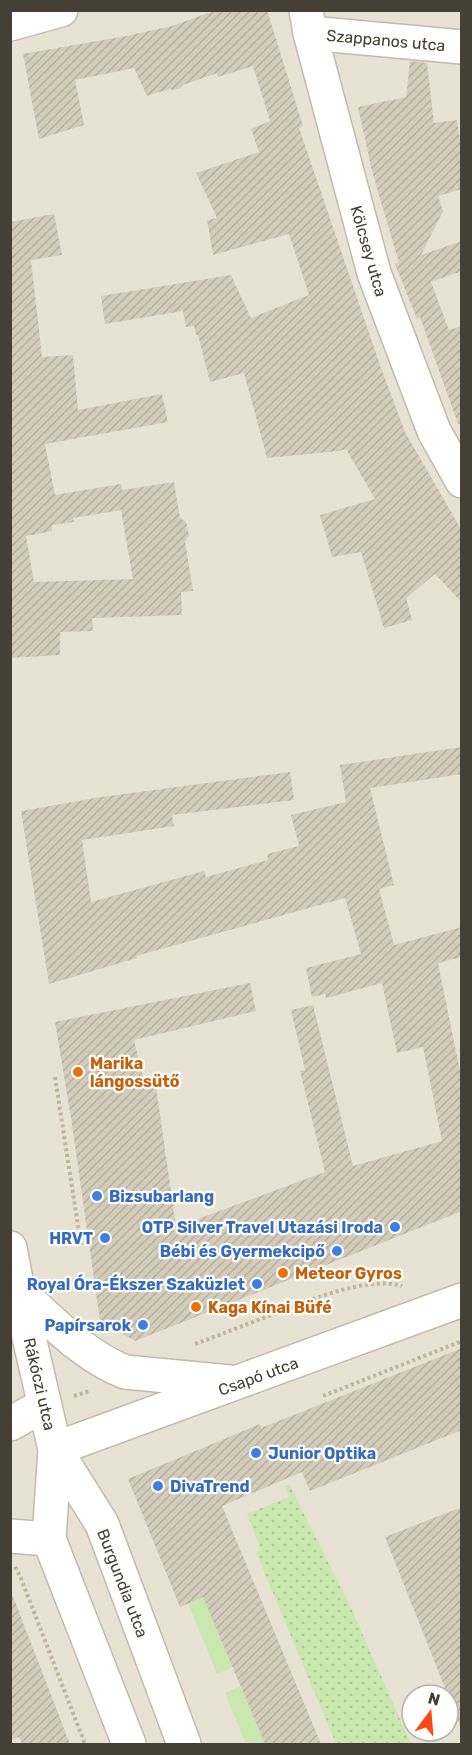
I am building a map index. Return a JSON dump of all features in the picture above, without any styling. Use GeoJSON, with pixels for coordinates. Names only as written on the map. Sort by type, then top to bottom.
{"type":"FeatureCollection","features":[{"type":"Feature","properties":{"kind":"street"},"geometry":{"type":"LineString","coordinates":[[10,24],[61,10]]}},
{"type":"Feature","properties":{"kind":"street","name":"Szappanos utca"},"geometry":{"type":"LineString","coordinates":[[308,22],[462,47]]}},
{"type":"Feature","properties":{"kind":"street","name":"Kölcsey utca"},"geometry":{"type":"LineString","coordinates":[[308,22],[374,273],[434,431],[448,460],[462,481]]}},
{"type":"Feature","properties":{"kind":"street","name":"Rákóczi utca"},"geometry":{"type":"LineString","coordinates":[[10,1248],[55,1449]]}},
{"type":"Feature","properties":{"kind":"street"},"geometry":{"type":"LineString","coordinates":[[18,1290],[76,1344],[112,1367],[125,1372],[239,1383]]}},
{"type":"Feature","properties":{"kind":"street","name":"Csapó utca"},"geometry":{"type":"LineString","coordinates":[[55,1449],[462,1300]]}},
{"type":"Feature","properties":{"kind":"street"},"geometry":{"type":"LineString","coordinates":[[10,1424],[44,1405]]}},
{"type":"Feature","properties":{"kind":"street"},"geometry":{"type":"LineString","coordinates":[[55,1449],[49,1539],[129,1744]]}},
{"type":"Feature","properties":{"kind":"street","name":"Burgundia utca"},"geometry":{"type":"LineString","coordinates":[[55,1449],[102,1524],[184,1744]]}},
{"type":"Feature","properties":{"kind":"street"},"geometry":{"type":"LineString","coordinates":[[10,1536],[49,1539]]}},
{"type":"Feature","properties":{"kind":"path"},"geometry":{"type":"LineString","coordinates":[[55,1077],[81,1245]]}},
{"type":"Feature","properties":{"kind":"path"},"geometry":{"type":"LineString","coordinates":[[195,1344],[314,1298],[368,1285],[393,1284]]}},
{"type":"Feature","properties":{"kind":"path"},"geometry":{"type":"LineString","coordinates":[[323,1396],[462,1341]]}},
{"type":"Feature","properties":{"kind":"path"},"geometry":{"type":"LineString","coordinates":[[10,1559],[20,1576],[85,1744]]}},
{"type":"Feature","properties":{"kind":"shaded area"},"geometry":{"type":"Polygon","coordinates":[[[11,11],[461,11],[461,1744],[11,1744],[11,11]]]}},
{"type":"Feature","properties":{"kind":"green space"},"geometry":{"type":"Polygon","coordinates":[[[289,1484],[352,1610],[400,1719],[400,1743],[411,1744],[336,1744],[256,1552],[261,1550],[247,1514],[289,1497],[285,1486],[289,1484]]]}},
{"type":"Feature","properties":{"kind":"green space"},"geometry":{"type":"Polygon","coordinates":[[[203,1597],[233,1667],[217,1674],[188,1603],[203,1597]]]}},
{"type":"Feature","properties":{"kind":"green space"},"geometry":{"type":"Polygon","coordinates":[[[240,1686],[265,1744],[246,1744],[225,1693],[240,1686]]]}},
{"type":"Feature","properties":{"kind":"building"},"geometry":{"type":"Polygon","coordinates":[[[216,10],[267,10],[303,126],[299,128],[381,368],[405,432],[462,531],[462,603],[435,574],[406,598],[412,620],[384,628],[361,552],[332,557],[320,515],[375,499],[346,449],[267,458],[244,373],[210,382],[198,335],[196,335],[194,326],[186,327],[183,311],[105,324],[101,296],[231,275],[251,318],[309,295],[289,234],[213,255],[207,220],[217,218],[196,173],[259,152],[251,129],[270,121],[253,66],[218,77],[217,73],[183,85],[181,88],[147,96],[134,68],[75,80],[84,125],[39,139],[23,54],[172,26],[216,10]]]}},
{"type":"Feature","properties":{"kind":"building"},"geometry":{"type":"Polygon","coordinates":[[[410,61],[427,63],[434,123],[457,120],[462,154],[462,189],[438,196],[443,211],[421,255],[462,241],[462,271],[431,282],[449,330],[462,326],[462,424],[458,424],[420,317],[417,319],[395,264],[399,263],[372,171],[358,107],[406,97],[410,61]]]}},
{"type":"Feature","properties":{"kind":"building"},"geometry":{"type":"Polygon","coordinates":[[[54,214],[62,255],[31,260],[42,357],[73,355],[78,410],[162,394],[168,422],[45,444],[55,495],[121,484],[122,490],[174,482],[180,518],[186,522],[189,535],[185,542],[193,591],[181,592],[182,615],[92,618],[93,631],[60,632],[60,655],[10,658],[10,222],[54,214]],[[121,510],[73,518],[74,522],[52,525],[52,531],[26,536],[34,582],[133,579],[121,510]]]}},
{"type":"Feature","properties":{"kind":"building"},"geometry":{"type":"Polygon","coordinates":[[[462,747],[462,774],[370,788],[394,885],[379,889],[394,945],[462,927],[462,957],[438,963],[462,1081],[462,1211],[135,1341],[100,1321],[55,1022],[250,983],[256,1011],[134,1040],[144,1082],[155,1079],[176,1227],[325,1172],[300,1071],[305,1070],[291,1010],[313,1005],[353,1166],[442,1141],[423,1047],[397,1053],[382,983],[326,998],[325,994],[312,997],[306,968],[361,954],[345,898],[136,956],[137,958],[49,984],[21,811],[101,797],[290,772],[294,800],[172,815],[174,826],[82,840],[91,902],[204,871],[206,877],[268,860],[267,854],[299,846],[291,815],[346,802],[340,765],[462,747]]]}},
{"type":"Feature","properties":{"kind":"building"},"geometry":{"type":"Polygon","coordinates":[[[462,1348],[462,1430],[310,1491],[302,1472],[222,1506],[321,1744],[265,1744],[203,1597],[180,1607],[128,1479],[260,1424],[261,1428],[462,1348]]]}},
{"type":"Feature","properties":{"kind":"building"},"geometry":{"type":"Polygon","coordinates":[[[462,1507],[462,1725],[460,1726],[460,1683],[443,1683],[385,1537],[462,1507]]]}},
{"type":"Feature","properties":{"kind":"building"},"geometry":{"type":"Polygon","coordinates":[[[12,1594],[70,1744],[22,1744],[19,1737],[10,1740],[10,1595],[12,1594]]]}},
{"type":"Feature","properties":{"kind":"place","name":"Marika lángossütő"},"geometry":{"type":"Point","coordinates":[78,1072]}},
{"type":"Feature","properties":{"kind":"place","name":"Bizsubarlang"},"geometry":{"type":"Point","coordinates":[97,1196]}},
{"type":"Feature","properties":{"kind":"place","name":"OTP Silver Travel Utazási Iroda"},"geometry":{"type":"Point","coordinates":[395,1227]}},
{"type":"Feature","properties":{"kind":"place","name":"HRVT"},"geometry":{"type":"Point","coordinates":[105,1238]}},
{"type":"Feature","properties":{"kind":"place","name":"Bébi és Gyermekcipő"},"geometry":{"type":"Point","coordinates":[337,1251]}},
{"type":"Feature","properties":{"kind":"place","name":"Meteor Gyros"},"geometry":{"type":"Point","coordinates":[283,1273]}},
{"type":"Feature","properties":{"kind":"place","name":"Royal Óra-Ékszer Szaküzlet"},"geometry":{"type":"Point","coordinates":[257,1284]}},
{"type":"Feature","properties":{"kind":"place","name":"Kaga Kínai Büfé"},"geometry":{"type":"Point","coordinates":[196,1307]}},
{"type":"Feature","properties":{"kind":"place","name":"Papírsarok"},"geometry":{"type":"Point","coordinates":[143,1325]}},
{"type":"Feature","properties":{"kind":"place","name":"Junior Optika"},"geometry":{"type":"Point","coordinates":[256,1453]}},
{"type":"Feature","properties":{"kind":"place","name":"DivaTrend"},"geometry":{"type":"Point","coordinates":[158,1486]}}]}
